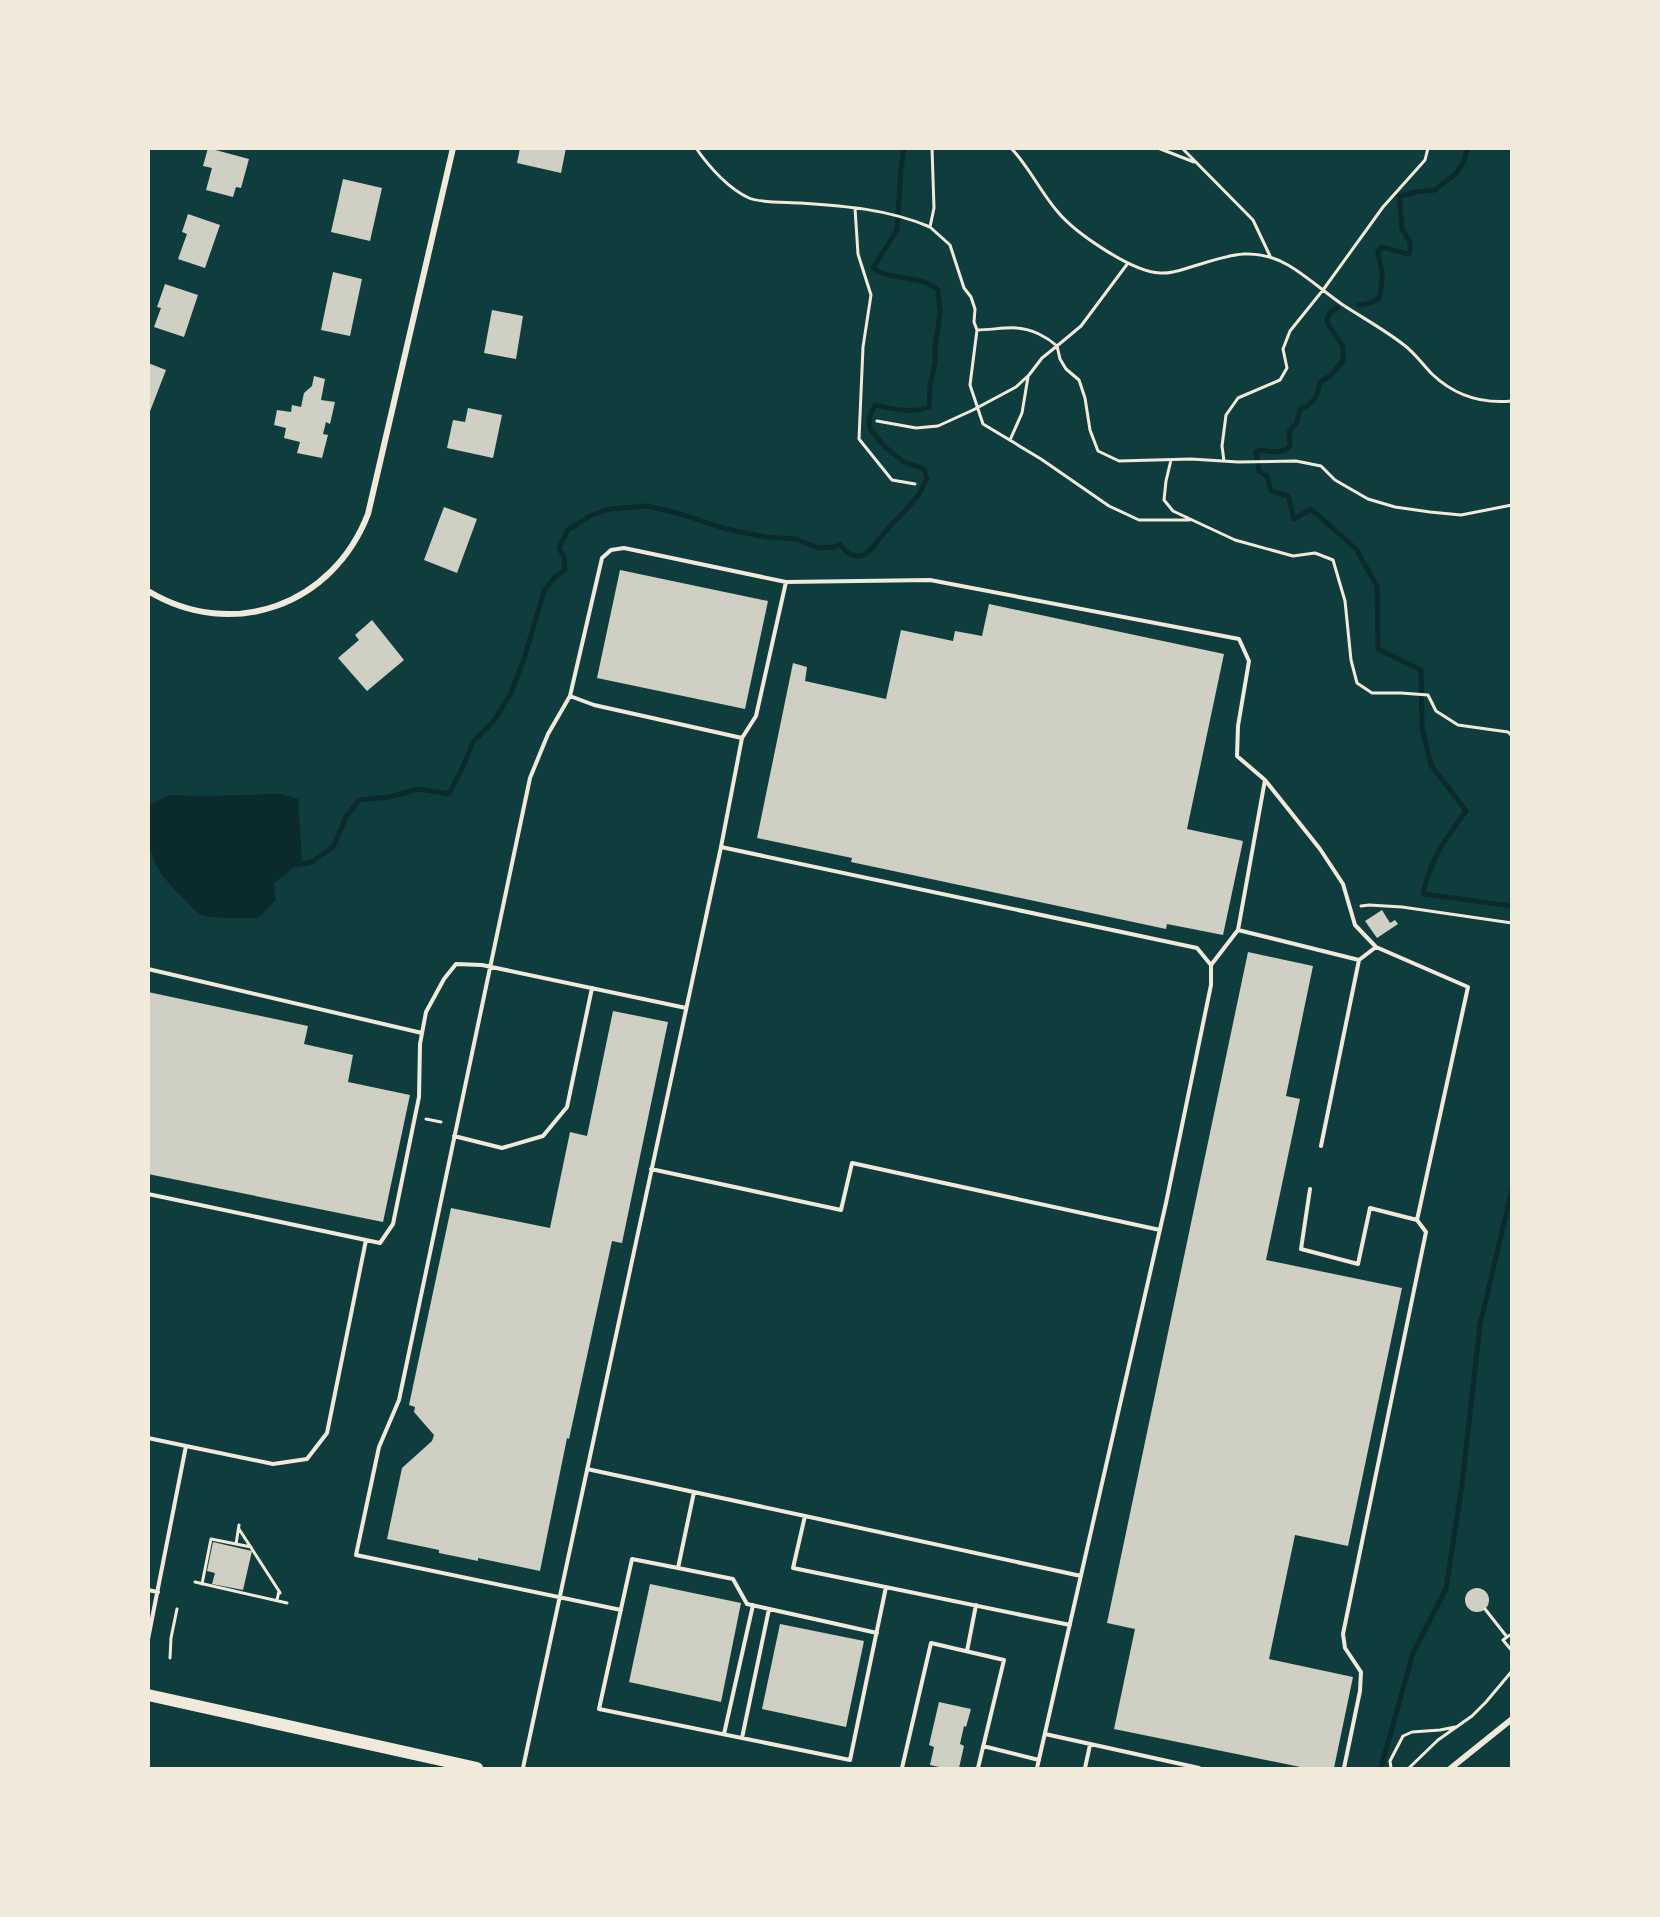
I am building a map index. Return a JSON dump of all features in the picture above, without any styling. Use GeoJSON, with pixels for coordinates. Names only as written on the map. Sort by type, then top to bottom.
{"type":"FeatureCollection","features":[{"type":"Feature","properties":{"kind":"main road"},"geometry":{"type":"LineString","coordinates":[[148,1695],[477,1768]]}},
{"type":"Feature","properties":{"kind":"street"},"geometry":{"type":"LineString","coordinates":[[148,591],[183,608],[208,613],[237,614],[262,610],[289,601],[317,585],[338,565],[353,544],[368,514],[453,148]]}},
{"type":"Feature","properties":{"kind":"street"},"geometry":{"type":"LineString","coordinates":[[1451,1768],[1512,1719]]}},
{"type":"Feature","properties":{"kind":"lane"},"geometry":{"type":"LineString","coordinates":[[621,1610],[356,1555],[379,1448],[399,1400],[530,778],[548,734],[570,696],[602,558],[611,549],[624,548],[786,582],[930,580],[1239,639],[1249,662],[1238,726],[1237,756],[1265,780],[1320,849],[1344,885],[1355,926],[1376,947],[1468,987],[1417,1220]]}},
{"type":"Feature","properties":{"kind":"lane"},"geometry":{"type":"LineString","coordinates":[[523,1768],[721,847],[742,738],[756,716],[786,582]]}},
{"type":"Feature","properties":{"kind":"lane"},"geometry":{"type":"LineString","coordinates":[[570,696],[594,705],[742,738]]}},
{"type":"Feature","properties":{"kind":"lane"},"geometry":{"type":"LineString","coordinates":[[1037,1768],[1160,1230],[1209,996],[1211,965],[1238,930],[1265,780]]}},
{"type":"Feature","properties":{"kind":"lane"},"geometry":{"type":"LineString","coordinates":[[721,847],[1197,948],[1211,965]]}},
{"type":"Feature","properties":{"kind":"lane"},"geometry":{"type":"LineString","coordinates":[[1238,930],[1359,960]]}},
{"type":"Feature","properties":{"kind":"lane"},"geometry":{"type":"LineString","coordinates":[[1321,1146],[1359,960],[1376,947]]}},
{"type":"Feature","properties":{"kind":"lane"},"geometry":{"type":"LineString","coordinates":[[148,1194],[380,1243],[393,1224],[419,1096],[420,1044],[426,1012],[444,979],[456,964],[490,967],[686,1008]]}},
{"type":"Feature","properties":{"kind":"lane"},"geometry":{"type":"LineString","coordinates":[[148,969],[422,1033]]}},
{"type":"Feature","properties":{"kind":"lane"},"geometry":{"type":"LineString","coordinates":[[454,1136],[502,1148],[543,1136],[567,1107],[592,988]]}},
{"type":"Feature","properties":{"kind":"lane"},"geometry":{"type":"LineString","coordinates":[[651,1170],[841,1210],[852,1163],[1160,1230]]}},
{"type":"Feature","properties":{"kind":"lane"},"geometry":{"type":"LineString","coordinates":[[1310,1189],[1301,1249],[1358,1264],[1370,1208],[1417,1220],[1426,1232],[1343,1634],[1345,1648],[1361,1672],[1360,1691],[1344,1768]]}},
{"type":"Feature","properties":{"kind":"lane"},"geometry":{"type":"LineString","coordinates":[[148,1438],[273,1464],[308,1459],[327,1433],[366,1240]]}},
{"type":"Feature","properties":{"kind":"lane"},"geometry":{"type":"LineString","coordinates":[[148,1639],[186,1446]]}},
{"type":"Feature","properties":{"kind":"lane"},"geometry":{"type":"LineString","coordinates":[[587,1469],[1081,1576]]}},
{"type":"Feature","properties":{"kind":"lane"},"geometry":{"type":"LineString","coordinates":[[678,1568],[694,1492]]}},
{"type":"Feature","properties":{"kind":"lane"},"geometry":{"type":"LineString","coordinates":[[805,1516],[793,1568],[1070,1625]]}},
{"type":"Feature","properties":{"kind":"lane"},"geometry":{"type":"LineString","coordinates":[[877,1633],[747,1604],[733,1579],[632,1559],[599,1709],[850,1760],[877,1633],[886,1587]]}},
{"type":"Feature","properties":{"kind":"lane"},"geometry":{"type":"LineString","coordinates":[[148,1590],[158,1592]]}},
{"type":"Feature","properties":{"kind":"lane"},"geometry":{"type":"LineString","coordinates":[[724,1734],[753,1605]]}},
{"type":"Feature","properties":{"kind":"lane"},"geometry":{"type":"LineString","coordinates":[[967,1651],[976,1605]]}},
{"type":"Feature","properties":{"kind":"lane"},"geometry":{"type":"LineString","coordinates":[[742,1738],[769,1608]]}},
{"type":"Feature","properties":{"kind":"lane"},"geometry":{"type":"LineString","coordinates":[[902,1768],[931,1643],[1004,1660],[978,1768]]}},
{"type":"Feature","properties":{"kind":"lane"},"geometry":{"type":"LineString","coordinates":[[1045,1734],[1199,1768]]}},
{"type":"Feature","properties":{"kind":"lane"},"geometry":{"type":"LineString","coordinates":[[1085,1768],[1090,1744]]}},
{"type":"Feature","properties":{"kind":"lane"},"geometry":{"type":"LineString","coordinates":[[983,1746],[1039,1760]]}},
{"type":"Feature","properties":{"kind":"path"},"geometry":{"type":"LineString","coordinates":[[696,148],[702,158],[734,189],[752,200],[885,212],[930,227],[950,245],[964,288],[971,297],[975,309],[974,322],[977,330],[970,385],[983,424],[1041,459],[1109,506],[1139,520],[1190,520]]}},
{"type":"Feature","properties":{"kind":"path"},"geometry":{"type":"LineString","coordinates":[[930,227],[934,208],[933,148]]}},
{"type":"Feature","properties":{"kind":"path"},"geometry":{"type":"LineString","coordinates":[[1011,148],[1058,213],[1084,235],[1128,263],[1150,272],[1170,273],[1229,255],[1270,256],[1290,266],[1358,315],[1405,345],[1445,385],[1477,400],[1512,401]]}},
{"type":"Feature","properties":{"kind":"path"},"geometry":{"type":"LineString","coordinates":[[1158,148],[1196,163]]}},
{"type":"Feature","properties":{"kind":"path"},"geometry":{"type":"LineString","coordinates":[[1182,148],[1253,220],[1270,256]]}},
{"type":"Feature","properties":{"kind":"path"},"geometry":{"type":"LineString","coordinates":[[1224,461],[1222,446],[1227,415],[1238,398],[1280,380],[1287,368],[1283,349],[1290,331],[1323,290],[1383,207],[1425,160],[1428,148]]}},
{"type":"Feature","properties":{"kind":"path"},"geometry":{"type":"LineString","coordinates":[[855,208],[858,254],[872,295],[863,347],[859,439],[892,480],[915,484]]}},
{"type":"Feature","properties":{"kind":"path"},"geometry":{"type":"LineString","coordinates":[[878,421],[916,428],[938,426],[1016,387],[1042,358],[1081,326],[1128,263]]}},
{"type":"Feature","properties":{"kind":"path"},"geometry":{"type":"LineString","coordinates":[[977,330],[1016,328],[1035,333],[1057,346],[1060,359],[1066,369],[1079,380],[1085,398],[1090,430],[1098,451],[1119,461],[1149,459],[1296,461],[1321,466],[1335,480],[1368,499],[1395,507],[1461,515],[1512,505]]}},
{"type":"Feature","properties":{"kind":"path"},"geometry":{"type":"LineString","coordinates":[[1010,440],[1023,412],[1029,375]]}},
{"type":"Feature","properties":{"kind":"path"},"geometry":{"type":"LineString","coordinates":[[1171,460],[1164,500],[1173,511],[1235,540],[1269,551],[1293,556],[1315,553],[1333,560],[1345,601],[1351,660],[1357,683],[1372,693],[1428,695],[1436,711],[1458,725],[1508,732],[1512,736]]}},
{"type":"Feature","properties":{"kind":"path"},"geometry":{"type":"LineString","coordinates":[[1351,909],[1369,905],[1402,907],[1512,922]]}},
{"type":"Feature","properties":{"kind":"path"},"geometry":{"type":"LineString","coordinates":[[424,1118],[441,1122]]}},
{"type":"Feature","properties":{"kind":"path"},"geometry":{"type":"LineString","coordinates":[[236,1544],[239,1527],[280,1592],[277,1600]]}},
{"type":"Feature","properties":{"kind":"path"},"geometry":{"type":"LineString","coordinates":[[202,1584],[211,1539],[251,1547]]}},
{"type":"Feature","properties":{"kind":"path"},"geometry":{"type":"LineString","coordinates":[[195,1582],[287,1603]]}},
{"type":"Feature","properties":{"kind":"path"},"geometry":{"type":"LineString","coordinates":[[170,1658],[171,1638],[177,1609]]}},
{"type":"Feature","properties":{"kind":"path"},"geometry":{"type":"LineString","coordinates":[[1485,1609],[1507,1637]]}},
{"type":"Feature","properties":{"kind":"path"},"geometry":{"type":"LineString","coordinates":[[1512,1636],[1503,1640],[1512,1651]]}},
{"type":"Feature","properties":{"kind":"path"},"geometry":{"type":"LineString","coordinates":[[1408,1768],[1438,1740],[1472,1716],[1512,1671]]}},
{"type":"Feature","properties":{"kind":"path"},"geometry":{"type":"LineString","coordinates":[[1390,1768],[1390,1761],[1403,1736],[1412,1732],[1457,1726]]}},
{"type":"Feature","properties":{"kind":"water"},"geometry":{"type":"Polygon","coordinates":[[[281,794],[298,799],[302,860],[274,884],[276,900],[258,918],[214,917],[198,913],[165,879],[153,857],[148,834],[150,805],[169,795],[281,794]]]}},
{"type":"Feature","properties":{"kind":"building"},"geometry":{"type":"Polygon","coordinates":[[[208,148],[249,159],[241,188],[236,187],[233,197],[206,190],[212,168],[203,166],[208,148]]]}},
{"type":"Feature","properties":{"kind":"building"},"geometry":{"type":"Polygon","coordinates":[[[520,148],[566,148],[561,173],[517,163],[520,148]]]}},
{"type":"Feature","properties":{"kind":"building"},"geometry":{"type":"Polygon","coordinates":[[[343,179],[382,188],[370,241],[331,232],[343,179]]]}},
{"type":"Feature","properties":{"kind":"building"},"geometry":{"type":"Polygon","coordinates":[[[188,214],[220,225],[205,268],[178,259],[187,234],[182,232],[188,214]]]}},
{"type":"Feature","properties":{"kind":"building"},"geometry":{"type":"Polygon","coordinates":[[[333,272],[362,279],[350,336],[321,330],[333,272]]]}},
{"type":"Feature","properties":{"kind":"building"},"geometry":{"type":"Polygon","coordinates":[[[165,284],[198,295],[184,337],[154,327],[161,308],[157,307],[165,284]]]}},
{"type":"Feature","properties":{"kind":"building"},"geometry":{"type":"Polygon","coordinates":[[[492,310],[523,316],[516,359],[484,353],[492,310]]]}},
{"type":"Feature","properties":{"kind":"building"},"geometry":{"type":"Polygon","coordinates":[[[148,363],[166,370],[149,414],[148,414],[148,363]]]}},
{"type":"Feature","properties":{"kind":"building"},"geometry":{"type":"Polygon","coordinates":[[[314,376],[325,379],[321,400],[335,402],[330,424],[326,422],[323,434],[328,435],[322,458],[297,453],[300,442],[284,438],[286,428],[274,425],[277,410],[291,412],[292,405],[301,407],[304,393],[312,386],[314,376]]]}},
{"type":"Feature","properties":{"kind":"building"},"geometry":{"type":"Polygon","coordinates":[[[468,408],[502,415],[493,458],[447,448],[453,420],[465,422],[468,408]]]}},
{"type":"Feature","properties":{"kind":"building"},"geometry":{"type":"Polygon","coordinates":[[[444,507],[477,519],[457,573],[424,560],[444,507]]]}},
{"type":"Feature","properties":{"kind":"building"},"geometry":{"type":"Polygon","coordinates":[[[620,570],[768,601],[745,709],[597,678],[620,570]]]}},
{"type":"Feature","properties":{"kind":"building"},"geometry":{"type":"Polygon","coordinates":[[[989,604],[1224,654],[1187,829],[1243,841],[1223,935],[1167,924],[1166,929],[851,862],[852,858],[757,838],[793,663],[807,667],[805,681],[886,699],[901,630],[953,641],[955,631],[982,636],[989,604]]]}},
{"type":"Feature","properties":{"kind":"building"},"geometry":{"type":"Polygon","coordinates":[[[372,620],[404,660],[367,691],[338,658],[359,640],[355,635],[372,620]]]}},
{"type":"Feature","properties":{"kind":"building"},"geometry":{"type":"Polygon","coordinates":[[[1382,910],[1390,923],[1395,920],[1398,924],[1377,938],[1365,921],[1382,910]]]}},
{"type":"Feature","properties":{"kind":"building"},"geometry":{"type":"Polygon","coordinates":[[[1248,952],[1313,966],[1286,1096],[1300,1099],[1266,1260],[1402,1288],[1348,1546],[1295,1535],[1269,1659],[1353,1677],[1334,1768],[1305,1768],[1114,1729],[1135,1629],[1107,1623],[1248,952]]]}},
{"type":"Feature","properties":{"kind":"building"},"geometry":{"type":"Polygon","coordinates":[[[148,992],[308,1026],[304,1044],[353,1055],[348,1082],[410,1095],[383,1222],[148,1174],[148,992]]]}},
{"type":"Feature","properties":{"kind":"building"},"geometry":{"type":"Polygon","coordinates":[[[613,1011],[668,1022],[622,1243],[612,1241],[569,1439],[567,1438],[540,1571],[478,1558],[478,1561],[439,1553],[439,1550],[387,1539],[402,1468],[432,1441],[434,1435],[414,1412],[415,1407],[409,1405],[451,1208],[550,1228],[570,1132],[587,1136],[613,1011]]]}},
{"type":"Feature","properties":{"kind":"building"},"geometry":{"type":"Polygon","coordinates":[[[213,1542],[252,1551],[243,1590],[212,1584],[215,1573],[207,1571],[213,1542]]]}},
{"type":"Feature","properties":{"kind":"building"},"geometry":{"type":"Polygon","coordinates":[[[650,1584],[741,1603],[721,1702],[629,1682],[650,1584]]]}},
{"type":"Feature","properties":{"kind":"building"},"geometry":{"type":"Polygon","coordinates":[[[1472,1588],[1482,1588],[1489,1595],[1489,1605],[1482,1612],[1472,1612],[1465,1605],[1465,1595],[1472,1588]]]}},
{"type":"Feature","properties":{"kind":"building"},"geometry":{"type":"Polygon","coordinates":[[[780,1624],[864,1641],[846,1727],[762,1709],[780,1624]]]}},
{"type":"Feature","properties":{"kind":"building"},"geometry":{"type":"Polygon","coordinates":[[[939,1702],[971,1709],[960,1744],[964,1746],[959,1768],[930,1765],[934,1747],[929,1745],[939,1702]]]}},
{"type":"Feature","properties":{"kind":"waterway"},"geometry":{"type":"LineString","coordinates":[[293,862],[297,865],[312,862],[333,847],[346,817],[359,800],[389,797],[418,789],[449,794],[473,742],[493,722],[510,695],[524,659],[544,591],[555,577],[565,570],[564,557],[559,548],[568,530],[590,516],[610,509],[647,506],[681,514],[726,529],[765,537],[796,539],[818,548],[835,547],[840,544],[850,554],[860,556],[870,551],[908,507],[927,478],[924,469],[904,462],[885,447],[870,429],[869,417],[875,405],[909,410],[929,407],[935,362],[940,311],[938,290],[923,282],[889,275],[873,268],[897,230],[904,148]]}},
{"type":"Feature","properties":{"kind":"waterway"},"geometry":{"type":"LineString","coordinates":[[1359,305],[1379,298],[1382,274],[1378,251],[1382,247],[1408,254],[1410,252],[1410,242],[1402,229],[1399,196],[1435,190],[1455,174],[1463,163],[1468,148]]}},
{"type":"Feature","properties":{"kind":"waterway"},"geometry":{"type":"LineString","coordinates":[[1337,308],[1331,312],[1327,322],[1343,347],[1343,361],[1330,376],[1320,382],[1312,402],[1300,409],[1297,422],[1289,432],[1290,446],[1280,451],[1256,452],[1259,471],[1267,476],[1271,491],[1288,496],[1294,519],[1311,509],[1356,549],[1377,586],[1378,649],[1421,670],[1422,727],[1431,765],[1466,811],[1439,850],[1423,894],[1512,906]]}},
{"type":"Feature","properties":{"kind":"waterway"},"geometry":{"type":"LineString","coordinates":[[1381,1768],[1413,1653],[1446,1589],[1462,1484],[1480,1325],[1512,1189]]}}]}
